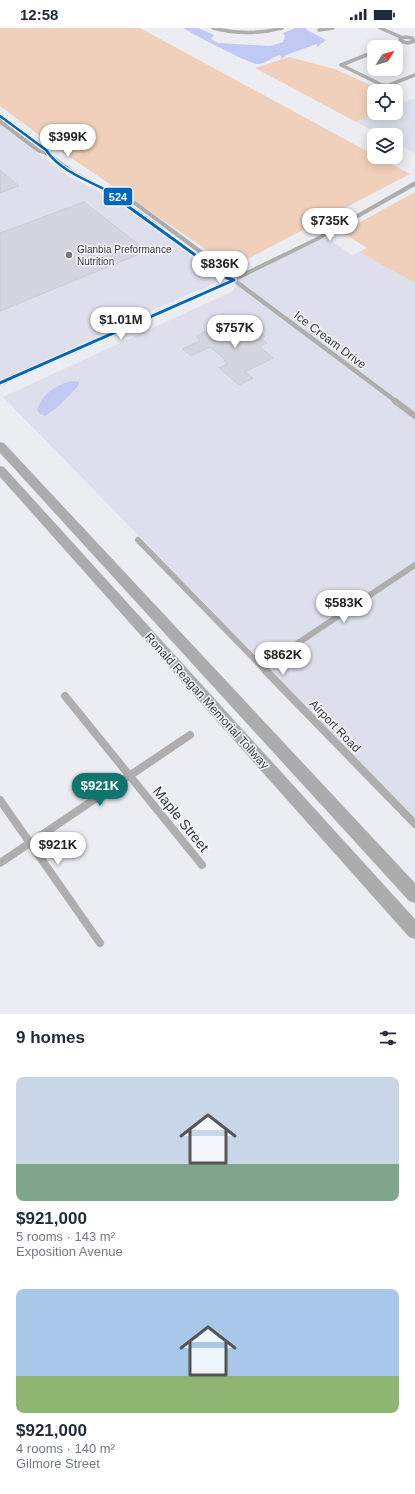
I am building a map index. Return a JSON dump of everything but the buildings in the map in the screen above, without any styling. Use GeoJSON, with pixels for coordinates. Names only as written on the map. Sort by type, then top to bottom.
{"type":"FeatureCollection","features":[{"type":"Feature","properties":{"kind":"highway","name":"Ronald Reagan Memorial Tollway"},"geometry":{"type":"LineString","coordinates":[[0,446],[415,895]]}},
{"type":"Feature","properties":{"kind":"highway","name":"Ronald Reagan Memorial Tollway"},"geometry":{"type":"LineString","coordinates":[[0,470],[415,931]]}},
{"type":"Feature","properties":{"kind":"street"},"geometry":{"type":"LineString","coordinates":[[213,28],[245,33],[262,32],[282,28]]}},
{"type":"Feature","properties":{"kind":"street"},"geometry":{"type":"LineString","coordinates":[[319,30],[333,28]]}},
{"type":"Feature","properties":{"kind":"street"},"geometry":{"type":"LineString","coordinates":[[380,28],[402,40]]}},
{"type":"Feature","properties":{"kind":"street"},"geometry":{"type":"LineString","coordinates":[[403,40],[412,42],[414,40],[413,38]]}},
{"type":"Feature","properties":{"kind":"street"},"geometry":{"type":"LineString","coordinates":[[367,55],[341,65],[382,85],[387,85],[415,75]]}},
{"type":"Feature","properties":{"kind":"street"},"geometry":{"type":"LineString","coordinates":[[0,116],[46,150],[48,154]]}},
{"type":"Feature","properties":{"kind":"street"},"geometry":{"type":"LineString","coordinates":[[0,121],[39,151],[48,154],[72,172],[122,199],[139,214],[227,278],[234,280]]}},
{"type":"Feature","properties":{"kind":"street"},"geometry":{"type":"LineString","coordinates":[[0,383],[234,280],[317,239],[415,183]]}},
{"type":"Feature","properties":{"kind":"street","name":"Ice Cream Drive"},"geometry":{"type":"LineString","coordinates":[[234,280],[415,416]]}},
{"type":"Feature","properties":{"kind":"street","name":"Airport Road"},"geometry":{"type":"LineString","coordinates":[[138,540],[415,824]]}},
{"type":"Feature","properties":{"kind":"street"},"geometry":{"type":"LineString","coordinates":[[262,667],[415,565]]}},
{"type":"Feature","properties":{"kind":"street","name":"Maple Street"},"geometry":{"type":"LineString","coordinates":[[64,696],[202,865]]}},
{"type":"Feature","properties":{"kind":"street"},"geometry":{"type":"LineString","coordinates":[[0,863],[190,735]]}},
{"type":"Feature","properties":{"kind":"street"},"geometry":{"type":"LineString","coordinates":[[0,800],[100,943]]}},
{"type":"Feature","properties":{"kind":"shaded area"},"geometry":{"type":"Polygon","coordinates":[[[0,28],[140,28],[367,151],[367,164],[391,164],[410,174],[232,267],[58,149],[0,106],[0,28]]]}},
{"type":"Feature","properties":{"kind":"shaded area"},"geometry":{"type":"Polygon","coordinates":[[[289,57],[335,69],[368,84],[367,84],[367,118],[356,122],[255,68],[289,57]]]}},
{"type":"Feature","properties":{"kind":"shaded area"},"geometry":{"type":"Polygon","coordinates":[[[415,98],[415,153],[403,147],[403,128],[368,128],[356,122],[367,118],[367,120],[403,120],[403,102],[415,98]]]}},
{"type":"Feature","properties":{"kind":"shaded area"},"geometry":{"type":"Polygon","coordinates":[[[0,124],[69,177],[95,189],[124,206],[209,269],[216,279],[215,282],[204,289],[195,291],[0,381],[0,124]]]}},
{"type":"Feature","properties":{"kind":"shaded area"},"geometry":{"type":"Polygon","coordinates":[[[415,192],[415,283],[359,252],[367,248],[342,232],[415,192]]]}},
{"type":"Feature","properties":{"kind":"shaded area"},"geometry":{"type":"Polygon","coordinates":[[[324,236],[352,255],[359,252],[415,283],[415,818],[3,397],[233,291],[237,281],[324,236]]]}},
{"type":"Feature","properties":{"kind":"water"},"geometry":{"type":"Polygon","coordinates":[[[183,28],[198,28],[214,35],[211,39],[218,43],[270,46],[283,42],[285,36],[283,33],[296,28],[306,28],[307,30],[326,40],[317,47],[317,44],[286,55],[282,59],[280,55],[258,64],[233,54],[183,28]]]}},
{"type":"Feature","properties":{"kind":"water"},"geometry":{"type":"Polygon","coordinates":[[[73,381],[79,382],[78,386],[58,407],[45,416],[40,414],[37,410],[39,404],[51,390],[62,384],[73,381]]]}},
{"type":"Feature","properties":{"kind":"transit line","name":"524"},"geometry":{"type":"LineString","coordinates":[[0,116],[46,150],[50,156],[68,170],[122,199],[126,205],[227,278],[234,280]]}},
{"type":"Feature","properties":{"kind":"transit line","name":"524"},"geometry":{"type":"LineString","coordinates":[[0,383],[234,280]]}},
{"type":"Feature","properties":{"kind":"place","name":"Glanbia Preformance Nutrition"},"geometry":{"type":"Point","coordinates":[69,255]}}]}
